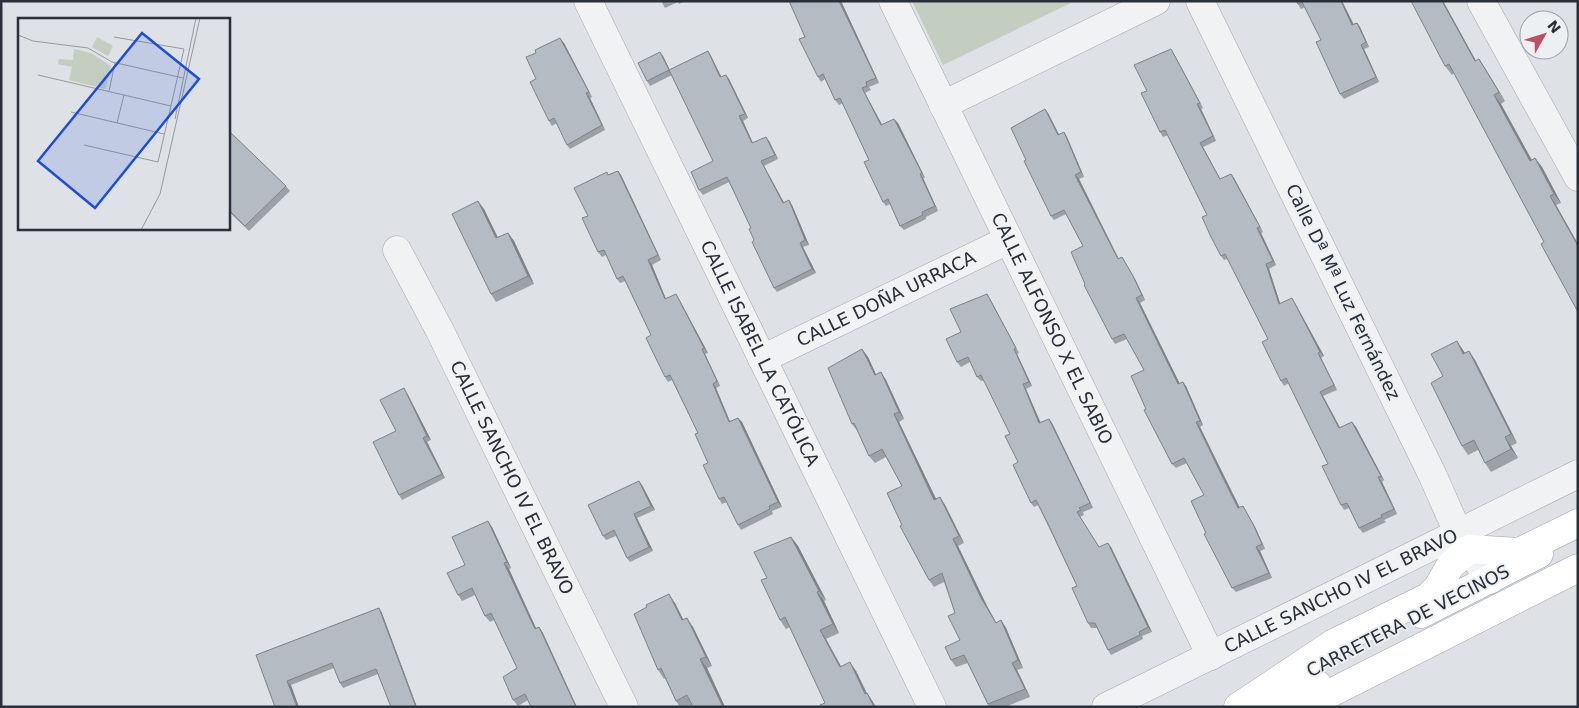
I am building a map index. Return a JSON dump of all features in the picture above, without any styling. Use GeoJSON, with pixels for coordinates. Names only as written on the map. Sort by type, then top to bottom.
{"type":"FeatureCollection","features":[{"type":"Feature","properties":{"kind":"main road"},"geometry":{"type":"LineString","coordinates":[[1238,707],[1334,643],[1428,597],[1438,587],[1464,542],[1519,552],[1578,523]]}},
{"type":"Feature","properties":{"kind":"main road","name":"CARRETERA DE VECINOS"},"geometry":{"type":"LineString","coordinates":[[1238,707],[1578,534]]}},
{"type":"Feature","properties":{"kind":"main road"},"geometry":{"type":"LineString","coordinates":[[1277,707],[1287,699],[1464,608],[1490,580],[1519,585],[1578,557]]}},
{"type":"Feature","properties":{"kind":"main road","name":"CARRETERA DE VECINOS"},"geometry":{"type":"LineString","coordinates":[[1303,707],[1578,568]]}},
{"type":"Feature","properties":{"kind":"street","name":"CALLE ISABEL LA CATÓLICA"},"geometry":{"type":"LineString","coordinates":[[588,1],[932,707]]}},
{"type":"Feature","properties":{"kind":"street","name":"CALLE ALFONSO X EL SABIO"},"geometry":{"type":"LineString","coordinates":[[893,1],[1211,656]]}},
{"type":"Feature","properties":{"kind":"street"},"geometry":{"type":"LineString","coordinates":[[943,105],[1156,1]]}},
{"type":"Feature","properties":{"kind":"street","name":"Calle Dª Mª Luz Fernández"},"geometry":{"type":"LineString","coordinates":[[1200,1],[1464,542],[1490,580]]}},
{"type":"Feature","properties":{"kind":"street"},"geometry":{"type":"LineString","coordinates":[[1481,1],[1578,177]]}},
{"type":"Feature","properties":{"kind":"street","name":"CALLE DOÑA URRACA"},"geometry":{"type":"LineString","coordinates":[[762,359],[1008,240]]}},
{"type":"Feature","properties":{"kind":"street","name":"CALLE SANCHO IV EL BRAVO"},"geometry":{"type":"LineString","coordinates":[[397,250],[440,331],[624,707]]}},
{"type":"Feature","properties":{"kind":"street","name":"CALLE SANCHO IV EL BRAVO"},"geometry":{"type":"LineString","coordinates":[[1106,707],[1211,656],[1464,542],[1578,474]]}},
{"type":"Feature","properties":{"kind":"green space"},"geometry":{"type":"Polygon","coordinates":[[[912,1],[1075,1],[943,65],[912,1]]]}},
{"type":"Feature","properties":{"kind":"building"},"geometry":{"type":"Polygon","coordinates":[[[789,1],[839,1],[876,78],[866,82],[867,86],[862,88],[881,125],[894,119],[922,173],[920,174],[935,206],[922,212],[923,215],[900,226],[888,199],[883,202],[864,162],[869,160],[840,98],[835,100],[823,74],[818,77],[799,39],[805,37],[789,1]]]}},
{"type":"Feature","properties":{"kind":"building"},"geometry":{"type":"Polygon","coordinates":[[[1296,1],[1341,1],[1352,25],[1357,23],[1366,42],[1361,45],[1376,77],[1340,94],[1316,42],[1321,40],[1302,2],[1298,4],[1296,1]]]}},
{"type":"Feature","properties":{"kind":"building"},"geometry":{"type":"Polygon","coordinates":[[[1411,1],[1442,1],[1475,61],[1479,59],[1499,92],[1494,95],[1530,161],[1535,158],[1554,194],[1550,196],[1578,246],[1578,312],[1541,244],[1544,242],[1449,64],[1445,66],[1411,1]]]}},
{"type":"Feature","properties":{"kind":"building"},"geometry":{"type":"Polygon","coordinates":[[[560,38],[589,92],[586,93],[602,125],[567,145],[554,118],[549,121],[530,82],[536,79],[526,57],[536,53],[535,50],[560,38]]]}},
{"type":"Feature","properties":{"kind":"building"},"geometry":{"type":"Polygon","coordinates":[[[1171,49],[1200,103],[1197,104],[1213,136],[1200,143],[1220,179],[1231,174],[1260,227],[1257,228],[1273,261],[1266,264],[1279,304],[1292,298],[1320,352],[1318,353],[1334,385],[1320,392],[1339,428],[1352,422],[1381,476],[1378,477],[1394,509],[1359,528],[1347,503],[1341,505],[1322,466],[1328,464],[1286,378],[1281,381],[1262,342],[1268,339],[1225,254],[1221,256],[1211,237],[1202,217],[1207,215],[1165,130],[1160,132],[1141,93],[1147,91],[1134,65],[1171,49]]]}},
{"type":"Feature","properties":{"kind":"building"},"geometry":{"type":"Polygon","coordinates":[[[708,51],[720,77],[726,75],[745,114],[739,116],[752,143],[766,137],[775,155],[761,161],[783,203],[789,200],[805,240],[800,243],[812,269],[774,288],[752,242],[754,240],[749,229],[751,228],[727,177],[699,190],[691,172],[713,161],[669,70],[708,51]]]}},
{"type":"Feature","properties":{"kind":"building"},"geometry":{"type":"Polygon","coordinates":[[[660,52],[669,70],[647,81],[638,63],[660,52]]]}},
{"type":"Feature","properties":{"kind":"building"},"geometry":{"type":"Polygon","coordinates":[[[1045,109],[1058,135],[1064,132],[1081,172],[1075,175],[1118,259],[1122,257],[1133,276],[1142,295],[1136,298],[1178,384],[1183,382],[1200,421],[1196,422],[1238,508],[1243,506],[1253,524],[1262,544],[1256,547],[1269,573],[1232,588],[1204,534],[1206,533],[1191,501],[1204,495],[1184,458],[1172,464],[1144,410],[1146,409],[1131,376],[1144,370],[1124,334],[1112,339],[1084,285],[1071,252],[1083,246],[1064,210],[1051,216],[1024,161],[1026,160],[1011,128],[1045,109]]]}},
{"type":"Feature","properties":{"kind":"building"},"geometry":{"type":"Polygon","coordinates":[[[230,132],[286,186],[245,226],[230,211],[230,132]]]}},
{"type":"Feature","properties":{"kind":"building"},"geometry":{"type":"Polygon","coordinates":[[[618,171],[658,255],[648,260],[665,299],[676,294],[704,348],[702,349],[717,381],[713,384],[729,422],[738,418],[778,502],[769,506],[770,509],[738,525],[724,497],[719,499],[703,465],[708,463],[695,434],[698,433],[670,375],[665,377],[646,338],[651,335],[623,276],[617,279],[604,250],[598,252],[582,218],[588,216],[574,188],[607,172],[608,175],[618,171]]]}},
{"type":"Feature","properties":{"kind":"building"},"geometry":{"type":"Polygon","coordinates":[[[478,201],[496,238],[508,233],[528,276],[491,294],[452,214],[478,201]]]}},
{"type":"Feature","properties":{"kind":"building"},"geometry":{"type":"Polygon","coordinates":[[[987,294],[1016,348],[1014,349],[1029,382],[1023,384],[1039,423],[1049,419],[1090,503],[1079,508],[1081,510],[1077,512],[1099,547],[1108,543],[1148,627],[1139,632],[1140,635],[1108,650],[1095,623],[1088,623],[1072,588],[1077,586],[1049,526],[1036,500],[1031,503],[1013,465],[1018,462],[1005,436],[1010,434],[981,375],[977,377],[968,357],[957,362],[946,339],[961,332],[950,309],[987,294]]]}},
{"type":"Feature","properties":{"kind":"building"},"geometry":{"type":"Polygon","coordinates":[[[1457,341],[1463,354],[1469,351],[1511,434],[1505,437],[1511,449],[1485,463],[1474,440],[1462,446],[1431,383],[1443,376],[1431,354],[1457,341]]]}},
{"type":"Feature","properties":{"kind":"building"},"geometry":{"type":"Polygon","coordinates":[[[862,349],[875,375],[881,372],[899,412],[894,414],[934,500],[940,497],[959,536],[953,539],[981,598],[996,623],[1001,620],[1018,660],[1012,663],[1025,689],[988,704],[964,655],[951,660],[945,647],[960,640],[948,616],[955,613],[942,573],[929,580],[900,526],[902,525],[887,493],[902,486],[882,449],[869,456],[854,423],[852,424],[828,368],[862,349]]]}},
{"type":"Feature","properties":{"kind":"building"},"geometry":{"type":"Polygon","coordinates":[[[404,388],[427,436],[423,438],[442,474],[399,495],[373,442],[396,431],[380,400],[404,388]]]}},
{"type":"Feature","properties":{"kind":"building"},"geometry":{"type":"Polygon","coordinates":[[[639,481],[651,506],[634,514],[649,547],[627,558],[614,530],[603,536],[588,505],[639,481]]]}},
{"type":"Feature","properties":{"kind":"building"},"geometry":{"type":"Polygon","coordinates":[[[488,521],[507,562],[504,563],[535,629],[539,627],[576,707],[531,707],[525,694],[513,700],[503,677],[517,668],[491,613],[485,616],[472,588],[458,595],[447,573],[465,565],[452,537],[488,521]]]}},
{"type":"Feature","properties":{"kind":"building"},"geometry":{"type":"Polygon","coordinates":[[[791,537],[819,591],[817,592],[833,624],[820,630],[840,667],[850,662],[865,694],[867,693],[874,707],[821,707],[820,705],[825,703],[785,617],[780,620],[761,580],[767,578],[754,552],[791,537]]]}},
{"type":"Feature","properties":{"kind":"building"},"geometry":{"type":"Polygon","coordinates":[[[669,594],[682,620],[687,618],[706,657],[700,659],[723,707],[693,707],[687,695],[676,701],[661,668],[658,670],[634,614],[647,607],[646,605],[669,594]]]}},
{"type":"Feature","properties":{"kind":"building"},"geometry":{"type":"Polygon","coordinates":[[[379,608],[416,707],[391,707],[376,669],[340,683],[332,663],[287,681],[297,707],[275,707],[256,655],[379,608]]]}}]}
